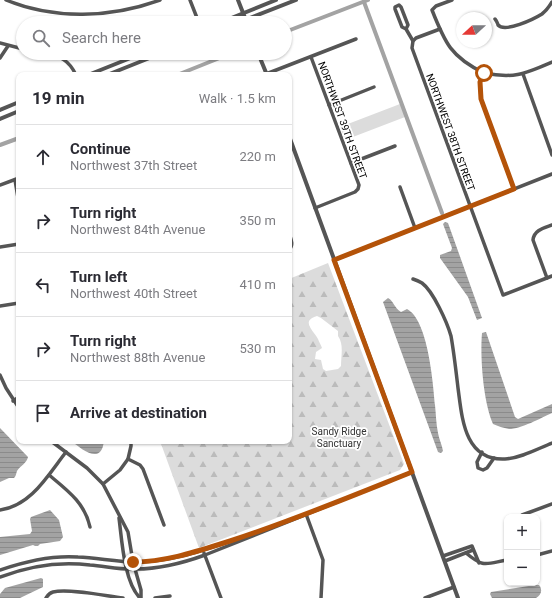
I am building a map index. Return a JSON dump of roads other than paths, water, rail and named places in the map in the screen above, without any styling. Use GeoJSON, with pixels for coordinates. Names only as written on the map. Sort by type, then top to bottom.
{"type":"FeatureCollection","features":[{"type":"Feature","properties":{"kind":"street"},"geometry":{"type":"LineString","coordinates":[[6,0],[40,10],[75,14],[113,12],[144,6],[160,0]]}},
{"type":"Feature","properties":{"kind":"street"},"geometry":{"type":"LineString","coordinates":[[142,0],[144,6]]}},
{"type":"Feature","properties":{"kind":"street"},"geometry":{"type":"LineString","coordinates":[[190,0],[196,16]]}},
{"type":"Feature","properties":{"kind":"street"},"geometry":{"type":"LineString","coordinates":[[238,0],[243,14]]}},
{"type":"Feature","properties":{"kind":"street"},"geometry":{"type":"LineString","coordinates":[[238,16],[276,0]]}},
{"type":"Feature","properties":{"kind":"street"},"geometry":{"type":"LineString","coordinates":[[258,16],[296,0]]}},
{"type":"Feature","properties":{"kind":"street"},"geometry":{"type":"LineString","coordinates":[[452,0],[436,6],[432,10],[447,43],[454,53],[466,64],[484,73],[507,76],[523,74],[552,62]]}},
{"type":"Feature","properties":{"kind":"street"},"geometry":{"type":"LineString","coordinates":[[495,20],[498,25],[502,27],[511,27],[534,18],[542,13],[552,2]]}},
{"type":"Feature","properties":{"kind":"street","name":"NORTHWEST 38TH STREET"},"geometry":{"type":"LineString","coordinates":[[406,29],[408,25],[401,7],[398,5],[395,9],[402,27],[406,29],[413,41],[412,48],[503,295],[547,278]]}},
{"type":"Feature","properties":{"kind":"street"},"geometry":{"type":"LineString","coordinates":[[413,41],[416,38],[440,29]]}},
{"type":"Feature","properties":{"kind":"street"},"geometry":{"type":"LineString","coordinates":[[274,72],[356,39]]}},
{"type":"Feature","properties":{"kind":"street"},"geometry":{"type":"LineString","coordinates":[[0,43],[16,48]]}},
{"type":"Feature","properties":{"kind":"street"},"geometry":{"type":"LineString","coordinates":[[0,58],[8,46]]}},
{"type":"Feature","properties":{"kind":"street","name":"NORTHWEST 39TH STREET"},"geometry":{"type":"LineString","coordinates":[[311,57],[359,185],[358,189],[354,192],[315,208]]}},
{"type":"Feature","properties":{"kind":"street"},"geometry":{"type":"LineString","coordinates":[[65,60],[74,72]]}},
{"type":"Feature","properties":{"kind":"street"},"geometry":{"type":"LineString","coordinates":[[96,72],[126,60]]}},
{"type":"Feature","properties":{"kind":"street"},"geometry":{"type":"LineString","coordinates":[[114,72],[144,60]]}},
{"type":"Feature","properties":{"kind":"street"},"geometry":{"type":"LineString","coordinates":[[261,60],[265,72]]}},
{"type":"Feature","properties":{"kind":"street"},"geometry":{"type":"LineString","coordinates":[[484,73],[480,82],[481,99],[514,189]]}},
{"type":"Feature","properties":{"kind":"street"},"geometry":{"type":"LineString","coordinates":[[523,74],[552,155]]}},
{"type":"Feature","properties":{"kind":"street"},"geometry":{"type":"LineString","coordinates":[[329,105],[374,88]]}},
{"type":"Feature","properties":{"kind":"street"},"geometry":{"type":"LineString","coordinates":[[0,110],[16,103]]}},
{"type":"Feature","properties":{"kind":"street"},"geometry":{"type":"LineString","coordinates":[[0,119],[16,112]]}},
{"type":"Feature","properties":{"kind":"street"},"geometry":{"type":"LineString","coordinates":[[292,144],[458,598]]}},
{"type":"Feature","properties":{"kind":"street"},"geometry":{"type":"LineString","coordinates":[[351,163],[395,146]]}},
{"type":"Feature","properties":{"kind":"street"},"geometry":{"type":"LineString","coordinates":[[334,260],[552,174]]}},
{"type":"Feature","properties":{"kind":"street"},"geometry":{"type":"LineString","coordinates":[[0,185],[16,179]]}},
{"type":"Feature","properties":{"kind":"street"},"geometry":{"type":"LineString","coordinates":[[400,187],[415,228]]}},
{"type":"Feature","properties":{"kind":"street"},"geometry":{"type":"LineString","coordinates":[[552,225],[536,231],[533,240],[547,278],[552,276]]}},
{"type":"Feature","properties":{"kind":"street"},"geometry":{"type":"LineString","coordinates":[[0,248],[16,245]]}},
{"type":"Feature","properties":{"kind":"street"},"geometry":{"type":"LineString","coordinates":[[413,279],[425,285],[448,322],[464,427],[468,437],[476,448],[494,458],[505,459],[517,457],[552,443]]}},
{"type":"Feature","properties":{"kind":"street"},"geometry":{"type":"LineString","coordinates":[[0,306],[16,303]]}},
{"type":"Feature","properties":{"kind":"street"},"geometry":{"type":"LineString","coordinates":[[0,374],[16,404]]}},
{"type":"Feature","properties":{"kind":"street"},"geometry":{"type":"LineString","coordinates":[[55,444],[87,468],[103,484],[128,532],[133,562],[141,590],[141,598]]}},
{"type":"Feature","properties":{"kind":"street"},"geometry":{"type":"LineString","coordinates":[[103,484],[120,470],[128,459],[131,444]]}},
{"type":"Feature","properties":{"kind":"street"},"geometry":{"type":"LineString","coordinates":[[0,510],[18,505],[29,498],[66,452]]}},
{"type":"Feature","properties":{"kind":"street"},"geometry":{"type":"LineString","coordinates":[[482,452],[477,462],[478,468],[483,470],[487,468],[494,458]]}},
{"type":"Feature","properties":{"kind":"street"},"geometry":{"type":"LineString","coordinates":[[128,459],[140,465],[143,469],[164,525]]}},
{"type":"Feature","properties":{"kind":"street"},"geometry":{"type":"LineString","coordinates":[[0,576],[33,567],[60,563],[85,564],[135,570],[163,567],[205,555],[264,530],[412,472]]}},
{"type":"Feature","properties":{"kind":"street"},"geometry":{"type":"LineString","coordinates":[[49,475],[79,501],[88,519],[90,527]]}},
{"type":"Feature","properties":{"kind":"street"},"geometry":{"type":"LineString","coordinates":[[527,514],[552,504]]}},
{"type":"Feature","properties":{"kind":"street"},"geometry":{"type":"LineString","coordinates":[[306,514],[323,560],[321,598]]}},
{"type":"Feature","properties":{"kind":"street"},"geometry":{"type":"LineString","coordinates":[[119,515],[125,562],[136,594],[141,598]]}},
{"type":"Feature","properties":{"kind":"street"},"geometry":{"type":"LineString","coordinates":[[0,570],[29,560],[57,556],[77,556],[125,562],[162,560],[203,550],[264,530]]}},
{"type":"Feature","properties":{"kind":"street"},"geometry":{"type":"LineString","coordinates":[[444,559],[472,546],[479,563]]}},
{"type":"Feature","properties":{"kind":"street"},"geometry":{"type":"LineString","coordinates":[[203,550],[221,598]]}},
{"type":"Feature","properties":{"kind":"street"},"geometry":{"type":"LineString","coordinates":[[444,559],[473,550]]}},
{"type":"Feature","properties":{"kind":"street"},"geometry":{"type":"LineString","coordinates":[[540,554],[552,552]]}},
{"type":"Feature","properties":{"kind":"street"},"geometry":{"type":"LineString","coordinates":[[466,553],[479,563],[486,564],[504,561]]}},
{"type":"Feature","properties":{"kind":"street"},"geometry":{"type":"LineString","coordinates":[[425,598],[454,587]]}},
{"type":"Feature","properties":{"kind":"street"},"geometry":{"type":"LineString","coordinates":[[46,598],[51,593],[56,592],[82,592],[100,597],[123,598]]}},
{"type":"Feature","properties":{"kind":"street"},"geometry":{"type":"LineString","coordinates":[[155,598],[170,596]]}},
{"type":"Feature","properties":{"kind":"waterway"},"geometry":{"type":"LineString","coordinates":[[292,29],[368,0]]}},
{"type":"Feature","properties":{"kind":"waterway"},"geometry":{"type":"LineString","coordinates":[[364,2],[442,213]]}},
{"type":"Feature","properties":{"kind":"waterway"},"geometry":{"type":"LineString","coordinates":[[184,72],[214,60]]}},
{"type":"Feature","properties":{"kind":"waterway"},"geometry":{"type":"LineString","coordinates":[[0,145],[16,139]]}},
{"type":"Feature","properties":{"kind":"park label","name":"Sandy Ridge Sanctuary"},"geometry":{"type":"Point","coordinates":[339,436]}}]}
